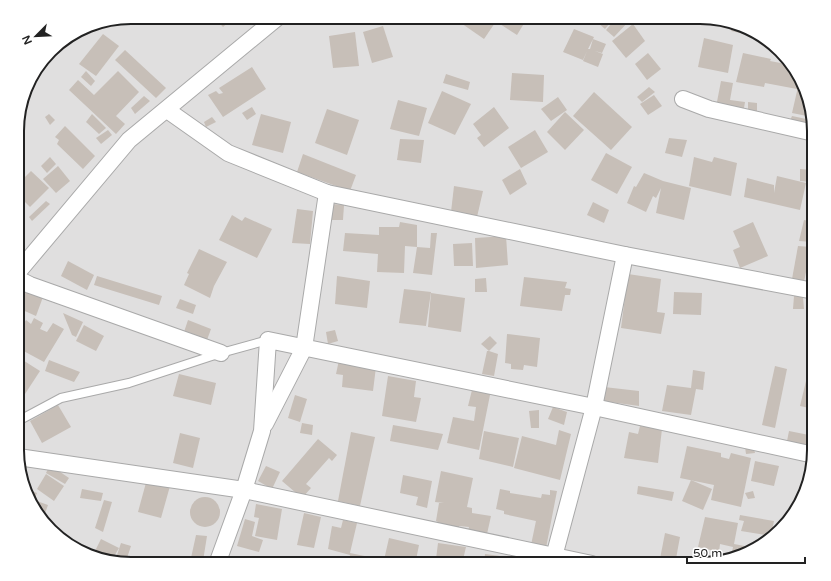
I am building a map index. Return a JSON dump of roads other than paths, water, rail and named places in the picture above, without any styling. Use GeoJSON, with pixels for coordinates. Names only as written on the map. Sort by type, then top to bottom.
{"type":"FeatureCollection","features":[{"type":"Feature","properties":{"kind":"street"},"geometry":{"type":"LineString","coordinates":[[24,265],[129,140],[270,24]]}},
{"type":"Feature","properties":{"kind":"street"},"geometry":{"type":"LineString","coordinates":[[683,99],[709,109],[807,131]]}},
{"type":"Feature","properties":{"kind":"street"},"geometry":{"type":"LineString","coordinates":[[167,110],[228,153],[327,193],[625,255],[807,290]]}},
{"type":"Feature","properties":{"kind":"street"},"geometry":{"type":"LineString","coordinates":[[220,557],[244,490],[262,431],[304,348],[327,193]]}},
{"type":"Feature","properties":{"kind":"street"},"geometry":{"type":"LineString","coordinates":[[554,557],[594,407],[625,255]]}},
{"type":"Feature","properties":{"kind":"street"},"geometry":{"type":"LineString","coordinates":[[24,282],[221,354]]}},
{"type":"Feature","properties":{"kind":"street"},"geometry":{"type":"LineString","coordinates":[[262,431],[268,340],[594,407],[807,453]]}},
{"type":"Feature","properties":{"kind":"street"},"geometry":{"type":"LineString","coordinates":[[24,458],[244,490],[540,557]]}},
{"type":"Feature","properties":{"kind":"lane"},"geometry":{"type":"LineString","coordinates":[[24,418],[61,398],[129,383],[268,340]]}}]}
